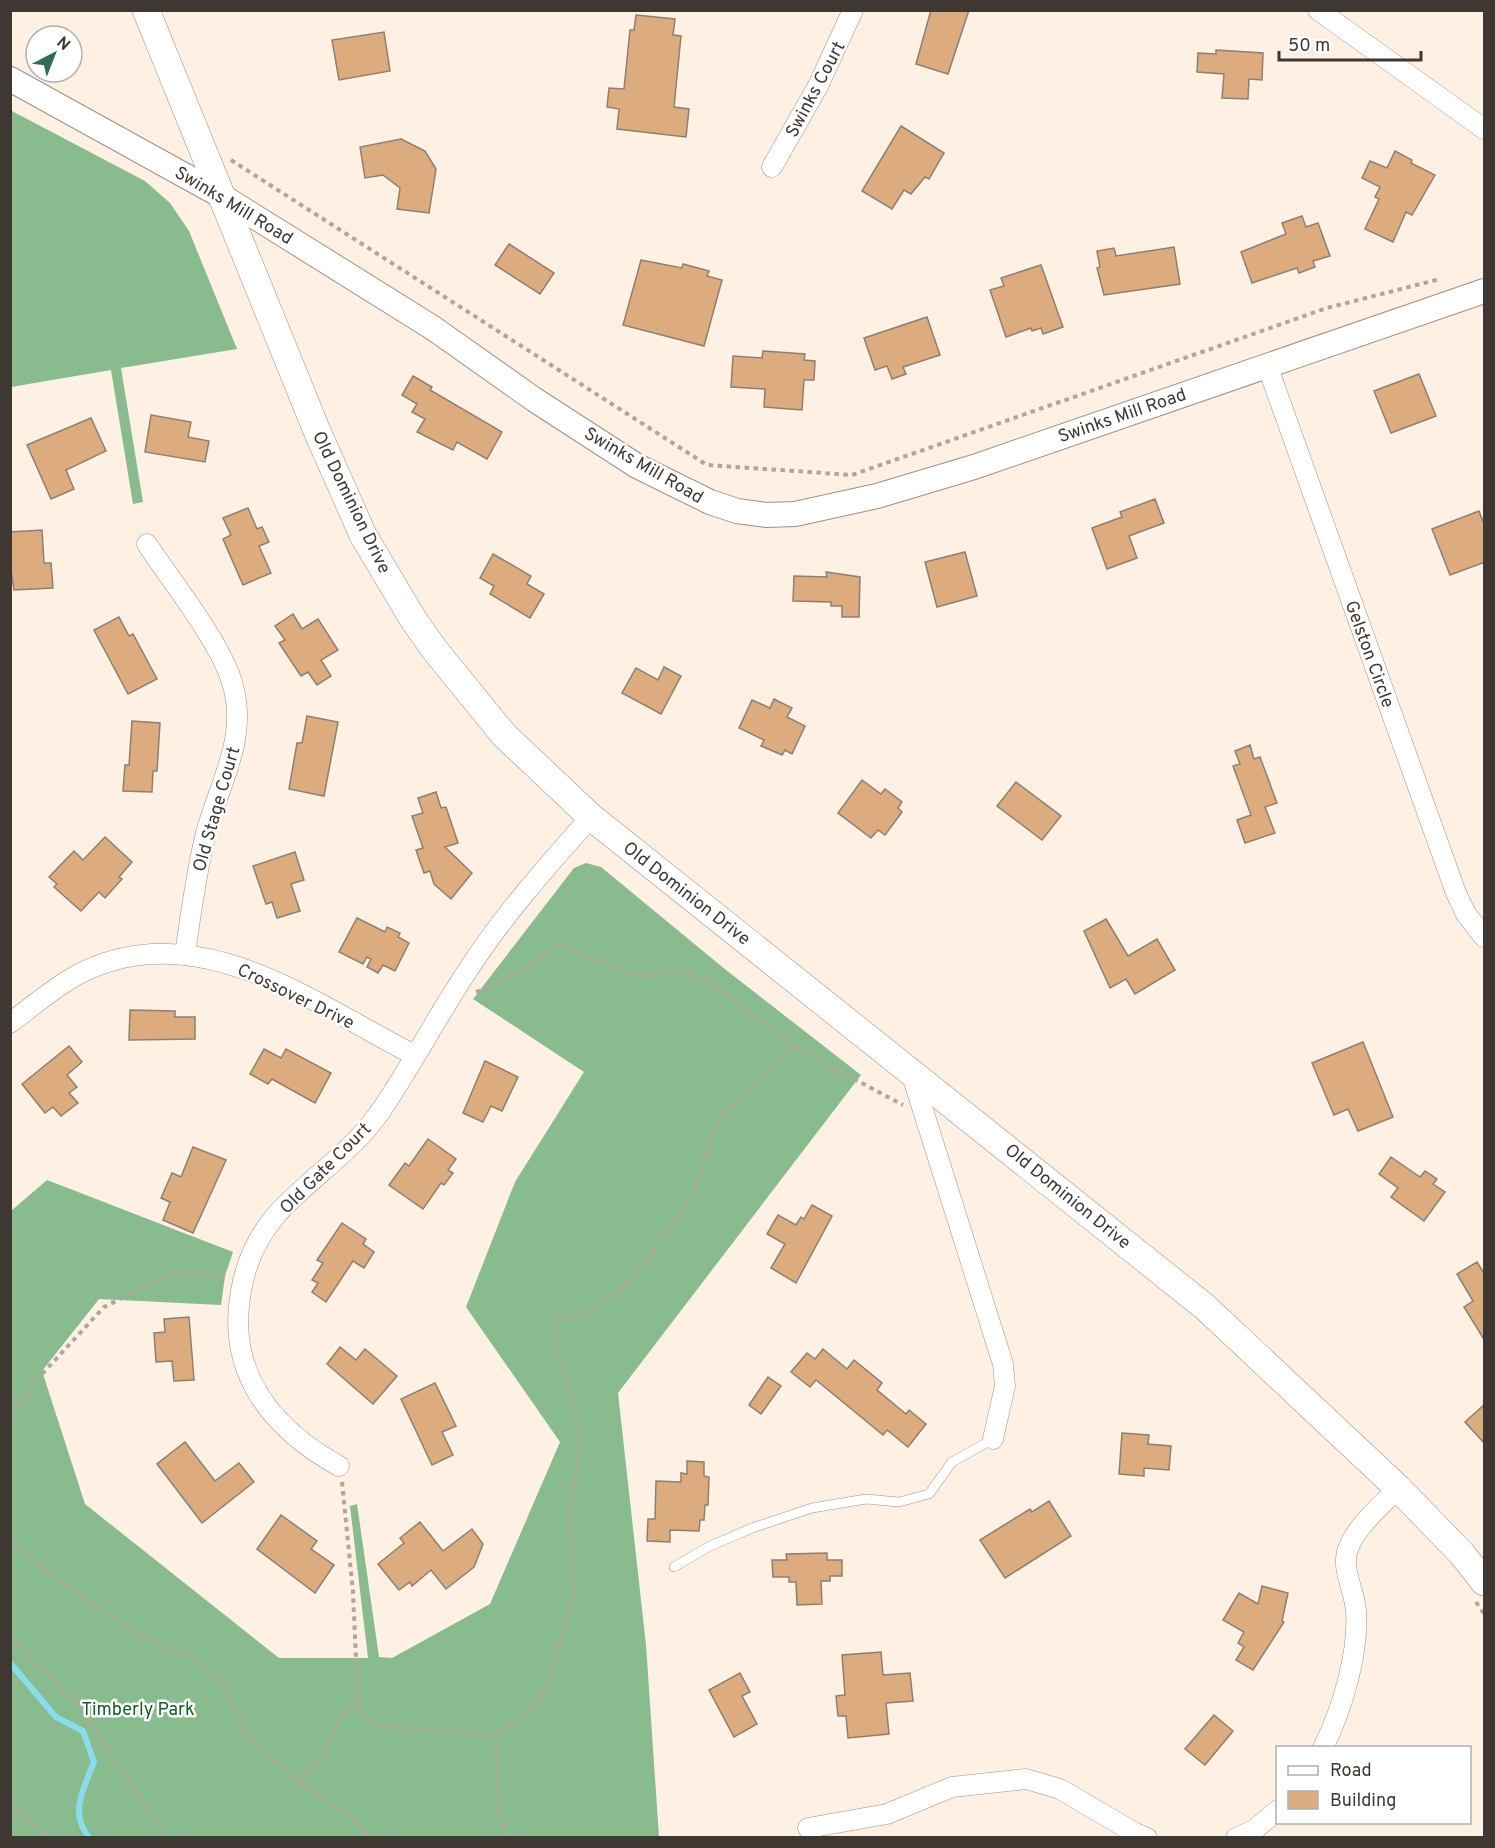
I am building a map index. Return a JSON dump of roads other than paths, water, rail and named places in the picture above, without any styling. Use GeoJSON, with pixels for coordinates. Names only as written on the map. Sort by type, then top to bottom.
{"type":"FeatureCollection","features":[{"type":"Feature","properties":{"kind":"main road","name":"Old Dominion Drive"},"geometry":{"type":"LineString","coordinates":[[146,10],[328,458],[363,536],[386,576],[434,649],[504,735],[591,817],[1205,1307],[1398,1488],[1462,1554],[1485,1582]]}},
{"type":"Feature","properties":{"kind":"street","name":"Swinks Court"},"geometry":{"type":"LineString","coordinates":[[772,167],[818,86],[854,10]]}},
{"type":"Feature","properties":{"kind":"street"},"geometry":{"type":"LineString","coordinates":[[1318,10],[1485,129]]}},
{"type":"Feature","properties":{"kind":"street","name":"Swinks Mill Road"},"geometry":{"type":"LineString","coordinates":[[10,79],[220,195],[433,328],[535,400],[637,466],[710,502],[737,511],[795,514],[877,496],[974,467],[1485,291]]}},
{"type":"Feature","properties":{"kind":"street","name":"Gelston Circle"},"geometry":{"type":"LineString","coordinates":[[1267,365],[1456,893],[1466,914],[1485,937]]}},
{"type":"Feature","properties":{"kind":"street","name":"Old Stage Court"},"geometry":{"type":"LineString","coordinates":[[147,544],[220,656],[231,680],[237,704],[235,751],[208,826],[197,868],[185,954]]}},
{"type":"Feature","properties":{"kind":"street","name":"Old Gate Court"},"geometry":{"type":"LineString","coordinates":[[339,1466],[314,1452],[285,1428],[263,1403],[250,1381],[238,1336],[237,1310],[243,1278],[262,1234],[278,1214],[362,1135],[380,1112],[445,1006],[493,936],[591,817]]}},
{"type":"Feature","properties":{"kind":"street","name":"Crossover Drive"},"geometry":{"type":"LineString","coordinates":[[10,1023],[54,990],[85,971],[117,959],[155,954],[185,954],[223,961],[254,972],[414,1055]]}},
{"type":"Feature","properties":{"kind":"street"},"geometry":{"type":"LineString","coordinates":[[910,1070],[1003,1364],[1005,1386],[993,1439]]}},
{"type":"Feature","properties":{"kind":"street"},"geometry":{"type":"LineString","coordinates":[[1324,1746],[1336,1723],[1356,1632],[1356,1610],[1346,1569],[1346,1555],[1352,1541],[1398,1488]]}},
{"type":"Feature","properties":{"kind":"street"},"geometry":{"type":"LineString","coordinates":[[808,1828],[887,1814],[952,1787],[1026,1779],[1060,1789],[1147,1838]]}},
{"type":"Feature","properties":{"kind":"street"},"geometry":{"type":"LineString","coordinates":[[1236,1838],[1254,1830],[1276,1812]]}},
{"type":"Feature","properties":{"kind":"lane"},"geometry":{"type":"LineString","coordinates":[[674,1567],[752,1528],[812,1508],[866,1499],[899,1502],[929,1494],[952,1462],[993,1439]]}},
{"type":"Feature","properties":{"kind":"waterway"},"geometry":{"type":"LineString","coordinates":[[10,1663],[56,1717],[83,1731],[94,1762],[83,1791],[79,1810],[83,1829],[90,1838]]}},
{"type":"Feature","properties":{"kind":"park label","name":"Timberly Park"},"geometry":{"type":"Point","coordinates":[138,1709]}}]}
